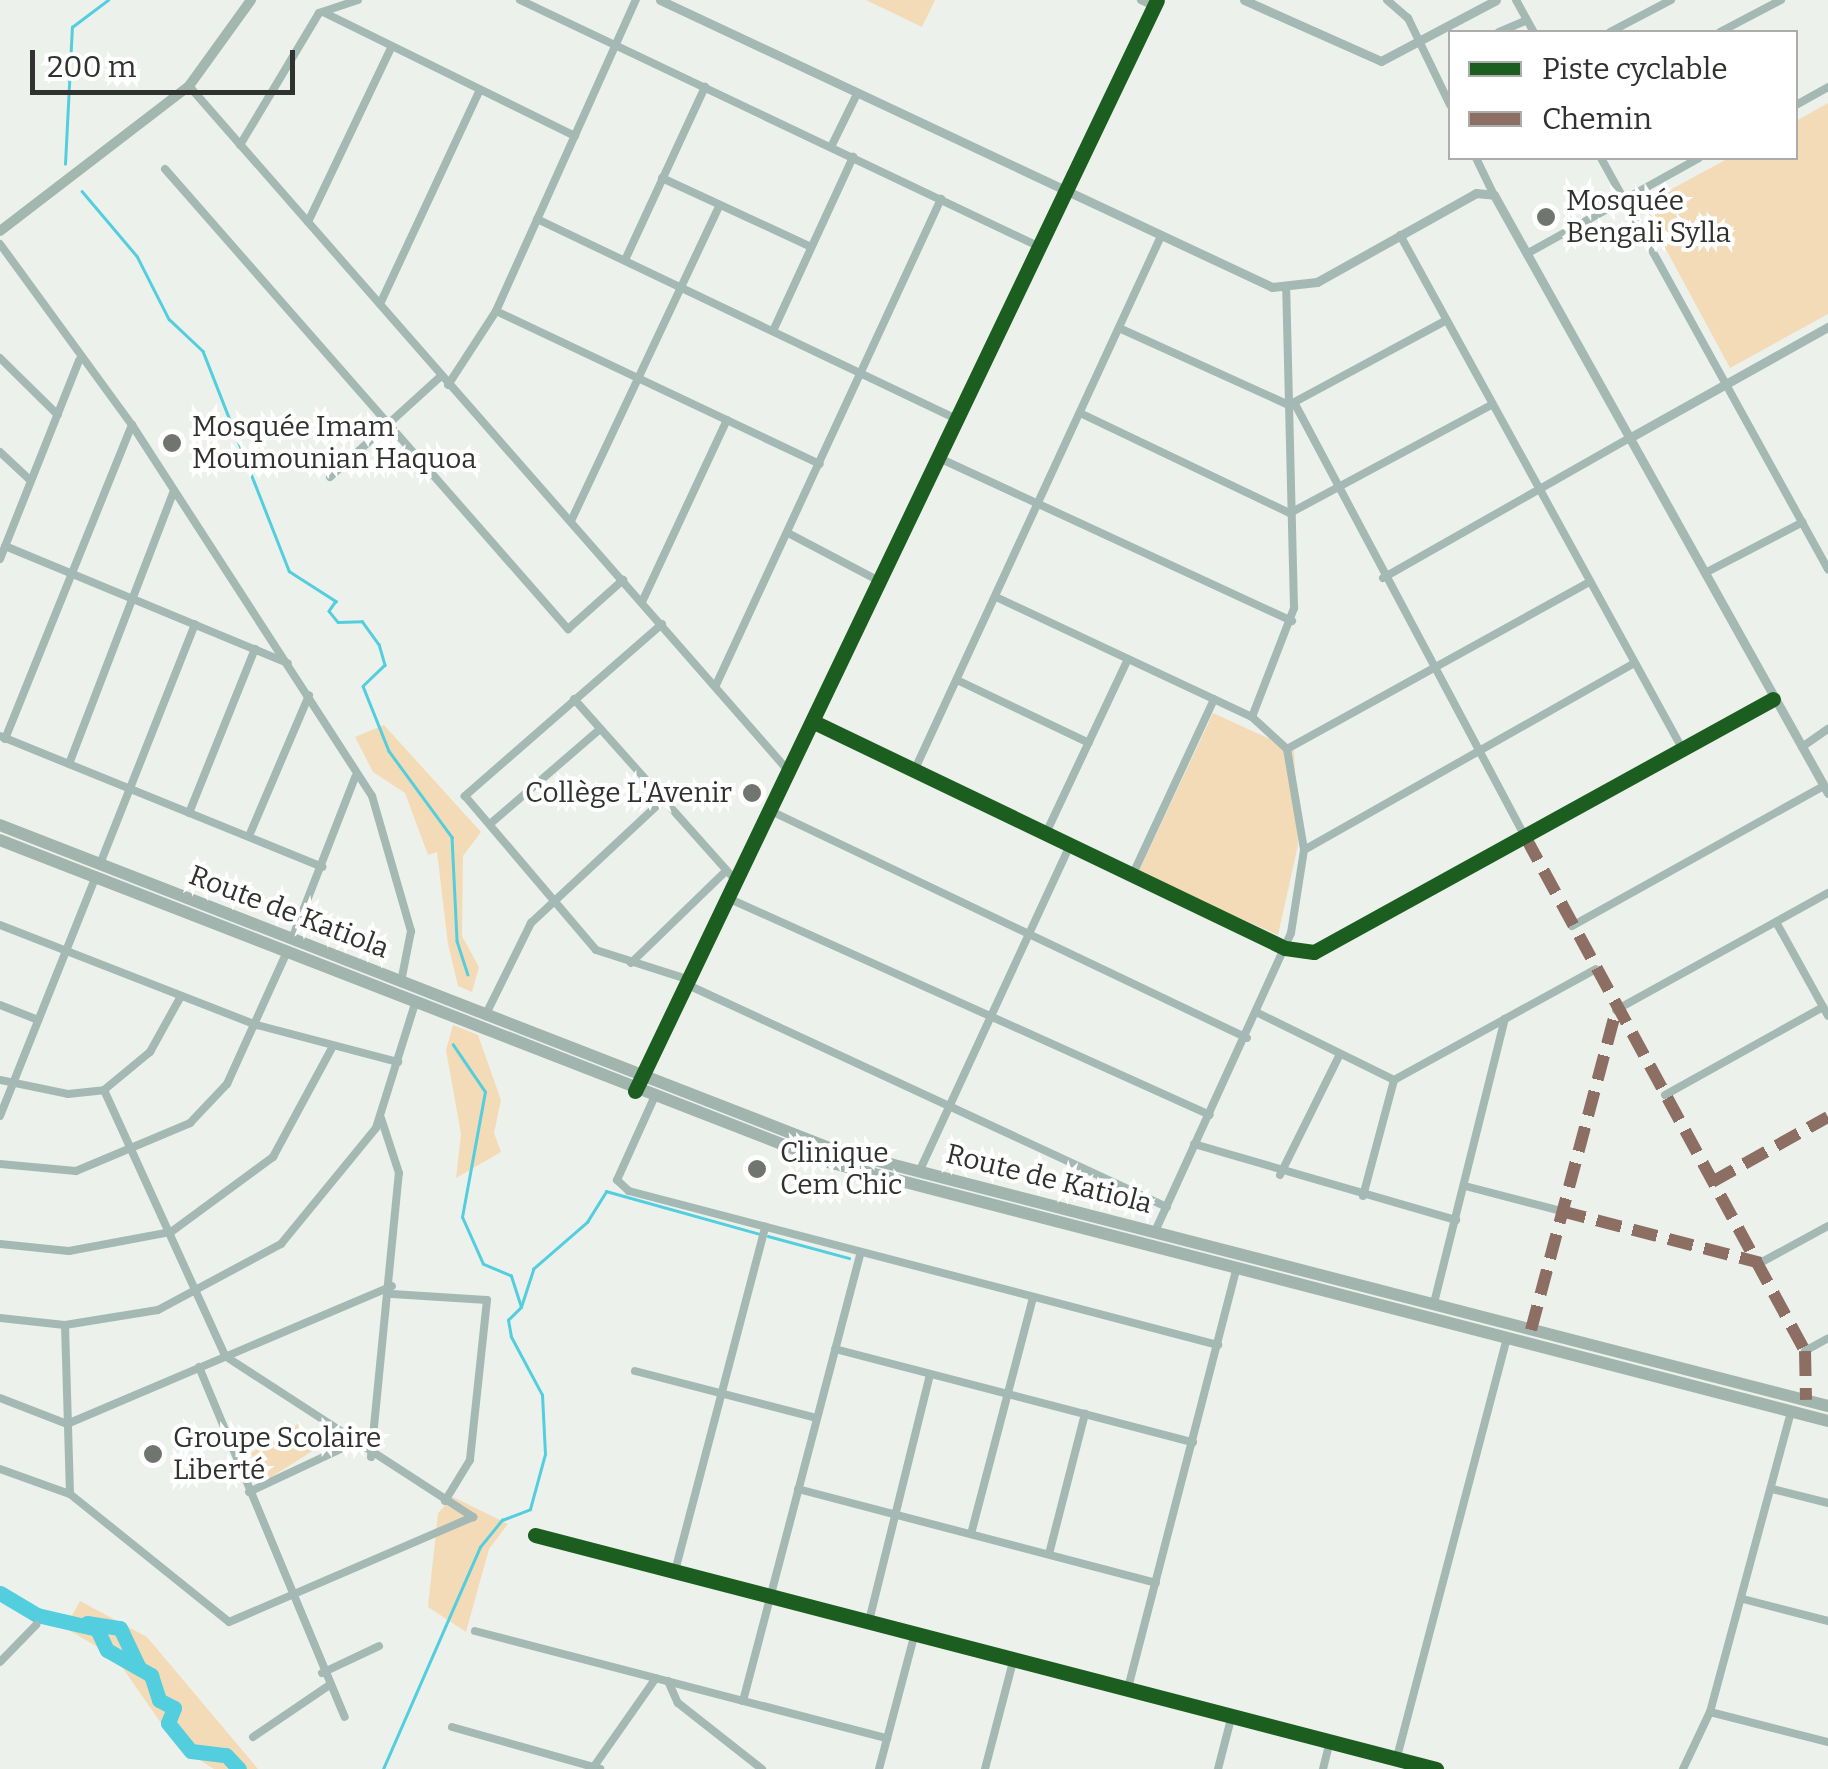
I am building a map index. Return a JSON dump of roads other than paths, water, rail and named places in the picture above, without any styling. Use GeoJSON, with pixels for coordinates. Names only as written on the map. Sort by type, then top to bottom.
{"type":"FeatureCollection","features":[{"type":"Feature","properties":{"kind":"highway","name":"Route de Katiola"},"geometry":{"type":"LineString","coordinates":[[0,825],[401,982],[416,998],[635,1091],[828,1162],[1828,1421]]}},
{"type":"Feature","properties":{"kind":"highway","name":"Route de Katiola"},"geometry":{"type":"LineString","coordinates":[[0,840],[286,954],[416,998],[485,1016],[642,1076],[919,1172],[1828,1406]]}},
{"type":"Feature","properties":{"kind":"main road"},"geometry":{"type":"LineString","coordinates":[[0,231],[189,86],[251,0]]}},
{"type":"Feature","properties":{"kind":"street"},"geometry":{"type":"LineString","coordinates":[[240,145],[323,12],[358,0]]}},
{"type":"Feature","properties":{"kind":"street"},"geometry":{"type":"LineString","coordinates":[[520,0],[1040,247]]}},
{"type":"Feature","properties":{"kind":"street"},"geometry":{"type":"LineString","coordinates":[[448,385],[496,310],[636,0]]}},
{"type":"Feature","properties":{"kind":"street"},"geometry":{"type":"LineString","coordinates":[[660,0],[1161,236],[1286,289],[1400,236],[1476,193],[1494,196]]}},
{"type":"Feature","properties":{"kind":"street"},"geometry":{"type":"LineString","coordinates":[[635,1091],[816,723],[879,581],[1156,3],[1142,0]]}},
{"type":"Feature","properties":{"kind":"street"},"geometry":{"type":"LineString","coordinates":[[1244,0],[1380,60],[1496,0]]}},
{"type":"Feature","properties":{"kind":"street"},"geometry":{"type":"LineString","coordinates":[[1387,0],[1419,39],[1448,101]]}},
{"type":"Feature","properties":{"kind":"street"},"geometry":{"type":"LineString","coordinates":[[1516,0],[1533,30]]}},
{"type":"Feature","properties":{"kind":"street"},"geometry":{"type":"LineString","coordinates":[[1614,30],[1671,0]]}},
{"type":"Feature","properties":{"kind":"street"},"geometry":{"type":"LineString","coordinates":[[1724,30],[1782,0]]}},
{"type":"Feature","properties":{"kind":"street"},"geometry":{"type":"LineString","coordinates":[[323,12],[575,136]]}},
{"type":"Feature","properties":{"kind":"street"},"geometry":{"type":"LineString","coordinates":[[1504,30],[1527,20]]}},
{"type":"Feature","properties":{"kind":"street"},"geometry":{"type":"LineString","coordinates":[[1430,33],[1448,34]]}},
{"type":"Feature","properties":{"kind":"street"},"geometry":{"type":"LineString","coordinates":[[308,222],[391,48]]}},
{"type":"Feature","properties":{"kind":"street"},"geometry":{"type":"LineString","coordinates":[[189,86],[791,774]]}},
{"type":"Feature","properties":{"kind":"street"},"geometry":{"type":"LineString","coordinates":[[625,260],[705,87]]}},
{"type":"Feature","properties":{"kind":"street"},"geometry":{"type":"LineString","coordinates":[[1798,104],[1828,87]]}},
{"type":"Feature","properties":{"kind":"street"},"geometry":{"type":"LineString","coordinates":[[380,304],[480,90]]}},
{"type":"Feature","properties":{"kind":"street"},"geometry":{"type":"LineString","coordinates":[[831,147],[857,94]]}},
{"type":"Feature","properties":{"kind":"street"},"geometry":{"type":"LineString","coordinates":[[774,331],[852,157]]}},
{"type":"Feature","properties":{"kind":"street"},"geometry":{"type":"LineString","coordinates":[[1477,160],[1826,790],[1572,926]]}},
{"type":"Feature","properties":{"kind":"street"},"geometry":{"type":"LineString","coordinates":[[1602,160],[1828,570]]}},
{"type":"Feature","properties":{"kind":"street"},"geometry":{"type":"LineString","coordinates":[[1530,252],[1695,160]]}},
{"type":"Feature","properties":{"kind":"street"},"geometry":{"type":"LineString","coordinates":[[164,169],[568,628],[623,580]]}},
{"type":"Feature","properties":{"kind":"street"},"geometry":{"type":"LineString","coordinates":[[662,178],[812,247]]}},
{"type":"Feature","properties":{"kind":"street"},"geometry":{"type":"LineString","coordinates":[[716,686],[941,199]]}},
{"type":"Feature","properties":{"kind":"street"},"geometry":{"type":"LineString","coordinates":[[571,521],[720,205]]}},
{"type":"Feature","properties":{"kind":"street"},"geometry":{"type":"LineString","coordinates":[[0,218],[12,222]]}},
{"type":"Feature","properties":{"kind":"street"},"geometry":{"type":"LineString","coordinates":[[538,218],[957,420]]}},
{"type":"Feature","properties":{"kind":"street"},"geometry":{"type":"LineString","coordinates":[[915,769],[1161,236]]}},
{"type":"Feature","properties":{"kind":"street"},"geometry":{"type":"LineString","coordinates":[[1400,236],[1683,750]]}},
{"type":"Feature","properties":{"kind":"street"},"geometry":{"type":"LineString","coordinates":[[0,244],[79,360],[132,425],[289,663],[355,777],[402,874],[411,931],[401,982]]}},
{"type":"Feature","properties":{"kind":"street"},"geometry":{"type":"LineString","coordinates":[[1252,717],[1292,622],[1292,404],[1286,289]]}},
{"type":"Feature","properties":{"kind":"street"},"geometry":{"type":"LineString","coordinates":[[496,310],[820,464]]}},
{"type":"Feature","properties":{"kind":"street"},"geometry":{"type":"LineString","coordinates":[[1292,404],[1447,320]]}},
{"type":"Feature","properties":{"kind":"street"},"geometry":{"type":"LineString","coordinates":[[1384,578],[1540,494],[1630,437],[1828,327]]}},
{"type":"Feature","properties":{"kind":"street"},"geometry":{"type":"LineString","coordinates":[[1120,328],[1292,404],[1526,838]]}},
{"type":"Feature","properties":{"kind":"street"},"geometry":{"type":"LineString","coordinates":[[0,358],[58,415]]}},
{"type":"Feature","properties":{"kind":"street"},"geometry":{"type":"LineString","coordinates":[[0,559],[79,360]]}},
{"type":"Feature","properties":{"kind":"street"},"geometry":{"type":"LineString","coordinates":[[330,477],[440,377]]}},
{"type":"Feature","properties":{"kind":"street"},"geometry":{"type":"LineString","coordinates":[[1290,514],[1492,404]]}},
{"type":"Feature","properties":{"kind":"street"},"geometry":{"type":"LineString","coordinates":[[1080,413],[1290,514]]}},
{"type":"Feature","properties":{"kind":"street"},"geometry":{"type":"LineString","coordinates":[[642,602],[727,420]]}},
{"type":"Feature","properties":{"kind":"street"},"geometry":{"type":"LineString","coordinates":[[132,425],[2,738],[322,867]]}},
{"type":"Feature","properties":{"kind":"street"},"geometry":{"type":"LineString","coordinates":[[0,452],[32,481]]}},
{"type":"Feature","properties":{"kind":"street"},"geometry":{"type":"LineString","coordinates":[[939,458],[1292,622]]}},
{"type":"Feature","properties":{"kind":"street"},"geometry":{"type":"LineString","coordinates":[[69,764],[174,490]]}},
{"type":"Feature","properties":{"kind":"street"},"geometry":{"type":"LineString","coordinates":[[1705,573],[1802,522]]}},
{"type":"Feature","properties":{"kind":"street"},"geometry":{"type":"LineString","coordinates":[[788,532],[879,581]]}},
{"type":"Feature","properties":{"kind":"street"},"geometry":{"type":"LineString","coordinates":[[5,546],[289,663]]}},
{"type":"Feature","properties":{"kind":"street"},"geometry":{"type":"LineString","coordinates":[[1286,749],[1590,582]]}},
{"type":"Feature","properties":{"kind":"street"},"geometry":{"type":"LineString","coordinates":[[996,596],[1252,717],[1286,749],[1304,850],[1285,948],[1156,1231]]}},
{"type":"Feature","properties":{"kind":"street"},"geometry":{"type":"LineString","coordinates":[[100,864],[195,624]]}},
{"type":"Feature","properties":{"kind":"street"},"geometry":{"type":"LineString","coordinates":[[662,624],[465,794],[550,901],[596,950],[689,983],[1167,1207]]}},
{"type":"Feature","properties":{"kind":"street"},"geometry":{"type":"LineString","coordinates":[[189,813],[256,649]]}},
{"type":"Feature","properties":{"kind":"street"},"geometry":{"type":"LineString","coordinates":[[1047,831],[1128,659]]}},
{"type":"Feature","properties":{"kind":"street"},"geometry":{"type":"LineString","coordinates":[[1304,850],[1635,663]]}},
{"type":"Feature","properties":{"kind":"street"},"geometry":{"type":"LineString","coordinates":[[957,680],[1089,743]]}},
{"type":"Feature","properties":{"kind":"street"},"geometry":{"type":"LineString","coordinates":[[249,836],[309,695]]}},
{"type":"Feature","properties":{"kind":"street"},"geometry":{"type":"LineString","coordinates":[[574,699],[738,882]]}},
{"type":"Feature","properties":{"kind":"street"},"geometry":{"type":"LineString","coordinates":[[1132,876],[1214,699]]}},
{"type":"Feature","properties":{"kind":"street"},"geometry":{"type":"LineString","coordinates":[[816,723],[1285,948],[1325,950],[1774,699]]}},
{"type":"Feature","properties":{"kind":"street"},"geometry":{"type":"LineString","coordinates":[[490,824],[600,729]]}},
{"type":"Feature","properties":{"kind":"street"},"geometry":{"type":"LineString","coordinates":[[1802,746],[1828,729]]}},
{"type":"Feature","properties":{"kind":"street"},"geometry":{"type":"LineString","coordinates":[[292,940],[355,777]]}},
{"type":"Feature","properties":{"kind":"street"},"geometry":{"type":"LineString","coordinates":[[485,1016],[550,901],[664,800]]}},
{"type":"Feature","properties":{"kind":"street"},"geometry":{"type":"LineString","coordinates":[[773,812],[1247,1038]]}},
{"type":"Feature","properties":{"kind":"street"},"geometry":{"type":"LineString","coordinates":[[919,1172],[1071,843]]}},
{"type":"Feature","properties":{"kind":"street"},"geometry":{"type":"LineString","coordinates":[[632,963],[726,871]]}},
{"type":"Feature","properties":{"kind":"street"},"geometry":{"type":"LineString","coordinates":[[0,1116],[95,878]]}},
{"type":"Feature","properties":{"kind":"street"},"geometry":{"type":"LineString","coordinates":[[1616,1010],[1828,893]]}},
{"type":"Feature","properties":{"kind":"street"},"geometry":{"type":"LineString","coordinates":[[730,899],[1210,1116]]}},
{"type":"Feature","properties":{"kind":"street"},"geometry":{"type":"LineString","coordinates":[[1776,922],[1828,1016]]}},
{"type":"Feature","properties":{"kind":"street"},"geometry":{"type":"LineString","coordinates":[[0,925],[257,1025],[332,1048],[398,1062]]}},
{"type":"Feature","properties":{"kind":"street"},"geometry":{"type":"LineString","coordinates":[[0,1164],[61,1172],[136,1152],[212,1103],[257,1025],[286,954]]}},
{"type":"Feature","properties":{"kind":"street"},"geometry":{"type":"LineString","coordinates":[[1362,1196],[1394,1080],[1596,969]]}},
{"type":"Feature","properties":{"kind":"street"},"geometry":{"type":"LineString","coordinates":[[0,1080],[12,1085],[104,1090],[150,1052],[181,996]]}},
{"type":"Feature","properties":{"kind":"street"},"geometry":{"type":"LineString","coordinates":[[0,1318],[65,1325],[200,1295],[282,1244],[381,1118],[416,998]]}},
{"type":"Feature","properties":{"kind":"street"},"geometry":{"type":"LineString","coordinates":[[0,1005],[38,1020]]}},
{"type":"Feature","properties":{"kind":"street"},"geometry":{"type":"LineString","coordinates":[[1665,1095],[1823,1007]]}},
{"type":"Feature","properties":{"kind":"street"},"geometry":{"type":"LineString","coordinates":[[1258,1013],[1394,1080]]}},
{"type":"Feature","properties":{"kind":"street"},"geometry":{"type":"LineString","coordinates":[[1434,1303],[1506,1018]]}},
{"type":"Feature","properties":{"kind":"street"},"geometry":{"type":"LineString","coordinates":[[0,1244],[68,1252],[171,1232],[272,1157],[332,1048]]}},
{"type":"Feature","properties":{"kind":"street"},"geometry":{"type":"LineString","coordinates":[[1280,1175],[1340,1054]]}},
{"type":"Feature","properties":{"kind":"street"},"geometry":{"type":"LineString","coordinates":[[0,1469],[70,1494],[229,1622],[473,1518],[371,1457],[225,1356],[136,1152],[104,1090]]}},
{"type":"Feature","properties":{"kind":"street"},"geometry":{"type":"LineString","coordinates":[[654,1098],[619,1186],[1218,1345]]}},
{"type":"Feature","properties":{"kind":"street"},"geometry":{"type":"LineString","coordinates":[[371,1457],[392,1290],[399,1173],[381,1118]]}},
{"type":"Feature","properties":{"kind":"street"},"geometry":{"type":"LineString","coordinates":[[1194,1144],[1280,1175],[1456,1220]]}},
{"type":"Feature","properties":{"kind":"street"},"geometry":{"type":"LineString","coordinates":[[1465,1186],[1561,1211]]}},
{"type":"Feature","properties":{"kind":"street"},"geometry":{"type":"LineString","coordinates":[[1760,1262],[1828,1226]]}},
{"type":"Feature","properties":{"kind":"street"},"geometry":{"type":"LineString","coordinates":[[675,1571],[765,1227]]}},
{"type":"Feature","properties":{"kind":"street"},"geometry":{"type":"LineString","coordinates":[[743,1700],[861,1252]]}},
{"type":"Feature","properties":{"kind":"street"},"geometry":{"type":"LineString","coordinates":[[1128,1688],[1237,1268]]}},
{"type":"Feature","properties":{"kind":"street"},"geometry":{"type":"LineString","coordinates":[[0,1398],[68,1424],[392,1290],[487,1299],[470,1460],[445,1500]]}},
{"type":"Feature","properties":{"kind":"street"},"geometry":{"type":"LineString","coordinates":[[970,1534],[1033,1297]]}},
{"type":"Feature","properties":{"kind":"street"},"geometry":{"type":"LineString","coordinates":[[65,1325],[70,1494]]}},
{"type":"Feature","properties":{"kind":"street"},"geometry":{"type":"LineString","coordinates":[[1397,1757],[1507,1338]]}},
{"type":"Feature","properties":{"kind":"street"},"geometry":{"type":"LineString","coordinates":[[1806,1351],[1828,1338]]}},
{"type":"Feature","properties":{"kind":"street"},"geometry":{"type":"LineString","coordinates":[[835,1349],[1193,1442]]}},
{"type":"Feature","properties":{"kind":"street"},"geometry":{"type":"LineString","coordinates":[[199,1367],[322,1673],[345,1717]]}},
{"type":"Feature","properties":{"kind":"street"},"geometry":{"type":"LineString","coordinates":[[634,1371],[817,1418]]}},
{"type":"Feature","properties":{"kind":"street"},"geometry":{"type":"LineString","coordinates":[[868,1621],[930,1374]]}},
{"type":"Feature","properties":{"kind":"street"},"geometry":{"type":"LineString","coordinates":[[1683,1769],[1710,1712],[1791,1411]]}},
{"type":"Feature","properties":{"kind":"street"},"geometry":{"type":"LineString","coordinates":[[1049,1554],[1084,1414]]}},
{"type":"Feature","properties":{"kind":"street"},"geometry":{"type":"LineString","coordinates":[[250,1492],[353,1443]]}},
{"type":"Feature","properties":{"kind":"street"},"geometry":{"type":"LineString","coordinates":[[798,1489],[1156,1582]]}},
{"type":"Feature","properties":{"kind":"street"},"geometry":{"type":"LineString","coordinates":[[1772,1489],[1828,1503]]}},
{"type":"Feature","properties":{"kind":"street"},"geometry":{"type":"LineString","coordinates":[[535,1535],[1436,1769]]}},
{"type":"Feature","properties":{"kind":"street"},"geometry":{"type":"LineString","coordinates":[[1743,1599],[1828,1621]]}},
{"type":"Feature","properties":{"kind":"street"},"geometry":{"type":"LineString","coordinates":[[0,1662],[36,1625]]}},
{"type":"Feature","properties":{"kind":"street"},"geometry":{"type":"LineString","coordinates":[[475,1630],[887,1738]]}},
{"type":"Feature","properties":{"kind":"street"},"geometry":{"type":"LineString","coordinates":[[879,1769],[915,1633]]}},
{"type":"Feature","properties":{"kind":"street"},"geometry":{"type":"LineString","coordinates":[[322,1673],[378,1646]]}},
{"type":"Feature","properties":{"kind":"street"},"geometry":{"type":"LineString","coordinates":[[985,1769],[1014,1658]]}},
{"type":"Feature","properties":{"kind":"street"},"geometry":{"type":"LineString","coordinates":[[452,1727],[598,1767],[656,1678]]}},
{"type":"Feature","properties":{"kind":"street"},"geometry":{"type":"LineString","coordinates":[[668,1681],[678,1703],[762,1769]]}},
{"type":"Feature","properties":{"kind":"street"},"geometry":{"type":"LineString","coordinates":[[253,1736],[328,1686]]}},
{"type":"Feature","properties":{"kind":"street"},"geometry":{"type":"LineString","coordinates":[[1710,1712],[1828,1742]]}},
{"type":"Feature","properties":{"kind":"street"},"geometry":{"type":"LineString","coordinates":[[1218,1769],[1232,1715]]}},
{"type":"Feature","properties":{"kind":"street"},"geometry":{"type":"LineString","coordinates":[[1322,1769],[1330,1740]]}},
{"type":"Feature","properties":{"kind":"waterway"},"geometry":{"type":"LineString","coordinates":[[65,164],[72,27],[108,0]]}},
{"type":"Feature","properties":{"kind":"waterway"},"geometry":{"type":"LineString","coordinates":[[82,191],[137,256],[169,319],[203,351],[289,571],[336,601],[329,611],[338,622],[362,621],[379,644],[385,665],[363,686],[389,751],[452,837],[457,941],[468,974]]}},
{"type":"Feature","properties":{"kind":"waterway"},"geometry":{"type":"LineString","coordinates":[[383,1769],[480,1547],[502,1520],[530,1509],[545,1454],[542,1395],[511,1337],[508,1320],[521,1307],[511,1276],[483,1264],[462,1217],[485,1092],[453,1045]]}},
{"type":"Feature","properties":{"kind":"waterway"},"geometry":{"type":"LineString","coordinates":[[521,1307],[533,1269],[587,1222],[606,1191],[760,1234]]}},
{"type":"Feature","properties":{"kind":"waterway"},"geometry":{"type":"LineString","coordinates":[[768,1236],[849,1258]]}},
{"type":"Feature","properties":{"kind":"waterway"},"geometry":{"type":"LineString","coordinates":[[0,1593],[37,1615],[97,1629],[107,1650],[151,1675],[159,1700],[174,1708],[168,1723],[191,1751],[226,1755],[239,1769]]}},
{"type":"Feature","properties":{"kind":"waterway"},"geometry":{"type":"LineString","coordinates":[[87,1623],[120,1628],[139,1668]]}},
{"type":"Feature","properties":{"kind":"place","name":"Mosquée Bengali Sylla"},"geometry":{"type":"Point","coordinates":[1546,217]}},
{"type":"Feature","properties":{"kind":"place","name":"Mosquée Imam Moumounian Haquoa"},"geometry":{"type":"Point","coordinates":[172,443]}},
{"type":"Feature","properties":{"kind":"place","name":"Collège L'Avenir"},"geometry":{"type":"Point","coordinates":[752,793]}},
{"type":"Feature","properties":{"kind":"place","name":"Clinique Cem Chic"},"geometry":{"type":"Point","coordinates":[757,1169]}},
{"type":"Feature","properties":{"kind":"place","name":"Groupe Scolaire Liberté"},"geometry":{"type":"Point","coordinates":[153,1454]}}]}
